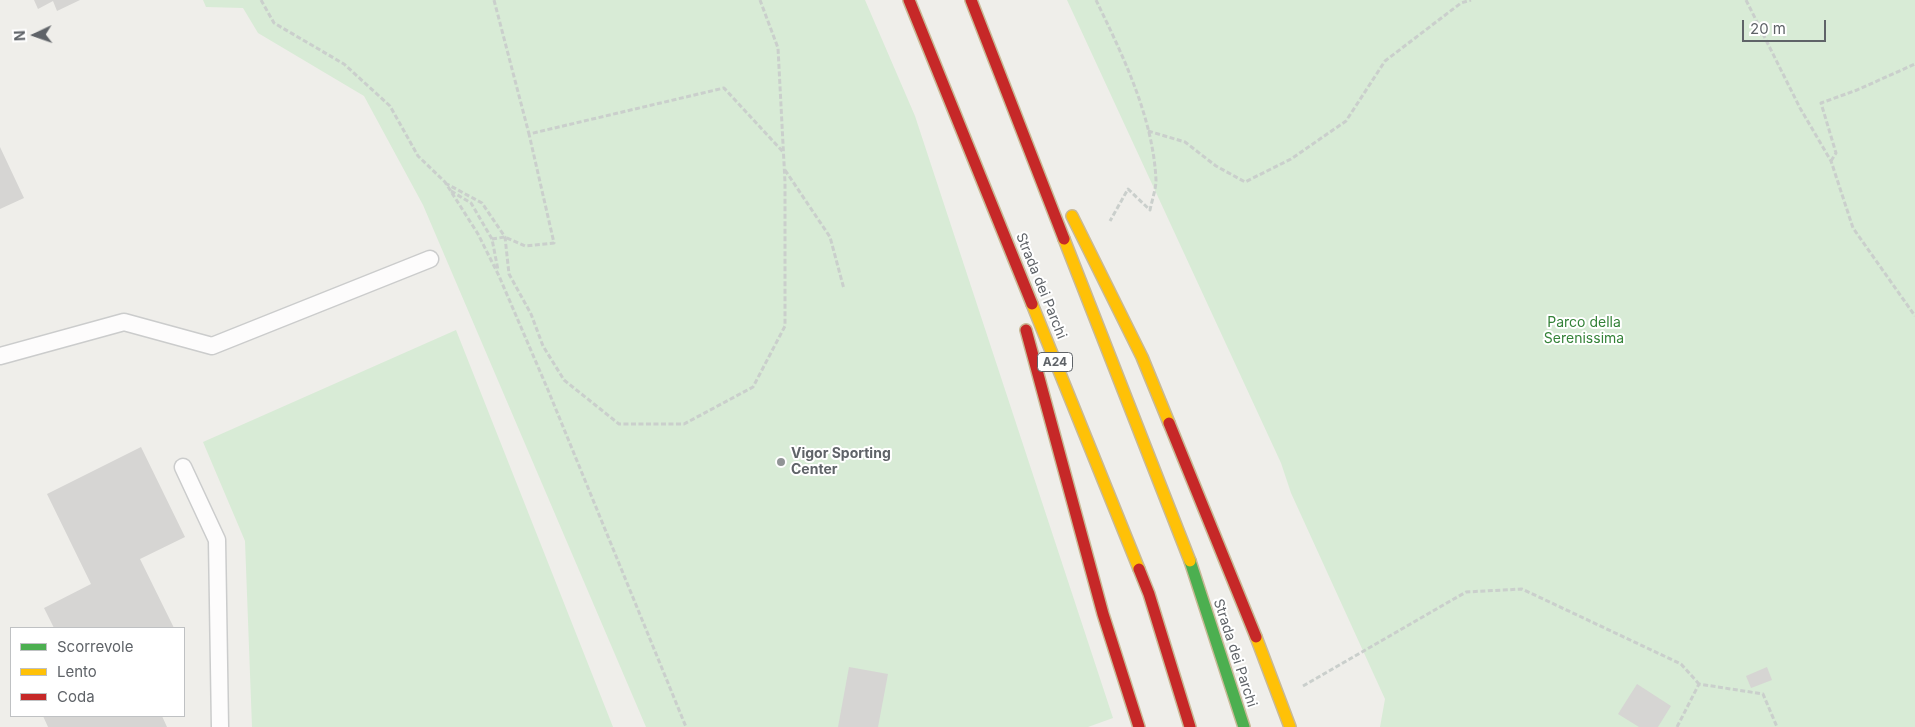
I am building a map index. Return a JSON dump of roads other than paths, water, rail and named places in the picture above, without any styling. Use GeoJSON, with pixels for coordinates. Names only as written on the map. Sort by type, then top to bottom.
{"type":"FeatureCollection","features":[{"type":"Feature","properties":{"kind":"highway","name":"Strada dei Parchi"},"geometry":{"type":"LineString","coordinates":[[909,0],[1149,594],[1190,727]]}},
{"type":"Feature","properties":{"kind":"highway","name":"Strada dei Parchi"},"geometry":{"type":"LineString","coordinates":[[971,0],[1192,567],[1244,727]]}},
{"type":"Feature","properties":{"kind":"highway"},"geometry":{"type":"LineString","coordinates":[[994,58],[1051,172]]}},
{"type":"Feature","properties":{"kind":"highway"},"geometry":{"type":"LineString","coordinates":[[984,187],[1015,292]]}},
{"type":"Feature","properties":{"kind":"highway"},"geometry":{"type":"LineString","coordinates":[[1068,208],[1142,357],[1226,559],[1290,727]]}},
{"type":"Feature","properties":{"kind":"highway"},"geometry":{"type":"LineString","coordinates":[[1023,320],[1103,614],[1139,727]]}},
{"type":"Feature","properties":{"kind":"lane"},"geometry":{"type":"LineString","coordinates":[[0,356],[124,322],[212,346],[430,259]]}},
{"type":"Feature","properties":{"kind":"lane"},"geometry":{"type":"LineString","coordinates":[[184,467],[216,540],[220,727]]}},
{"type":"Feature","properties":{"kind":"place","name":"Vigor Sporting Center"},"geometry":{"type":"Point","coordinates":[781,462]}},
{"type":"Feature","properties":{"kind":"park label","name":"Parco della Serenissima"},"geometry":{"type":"Point","coordinates":[1584,332]}}]}
